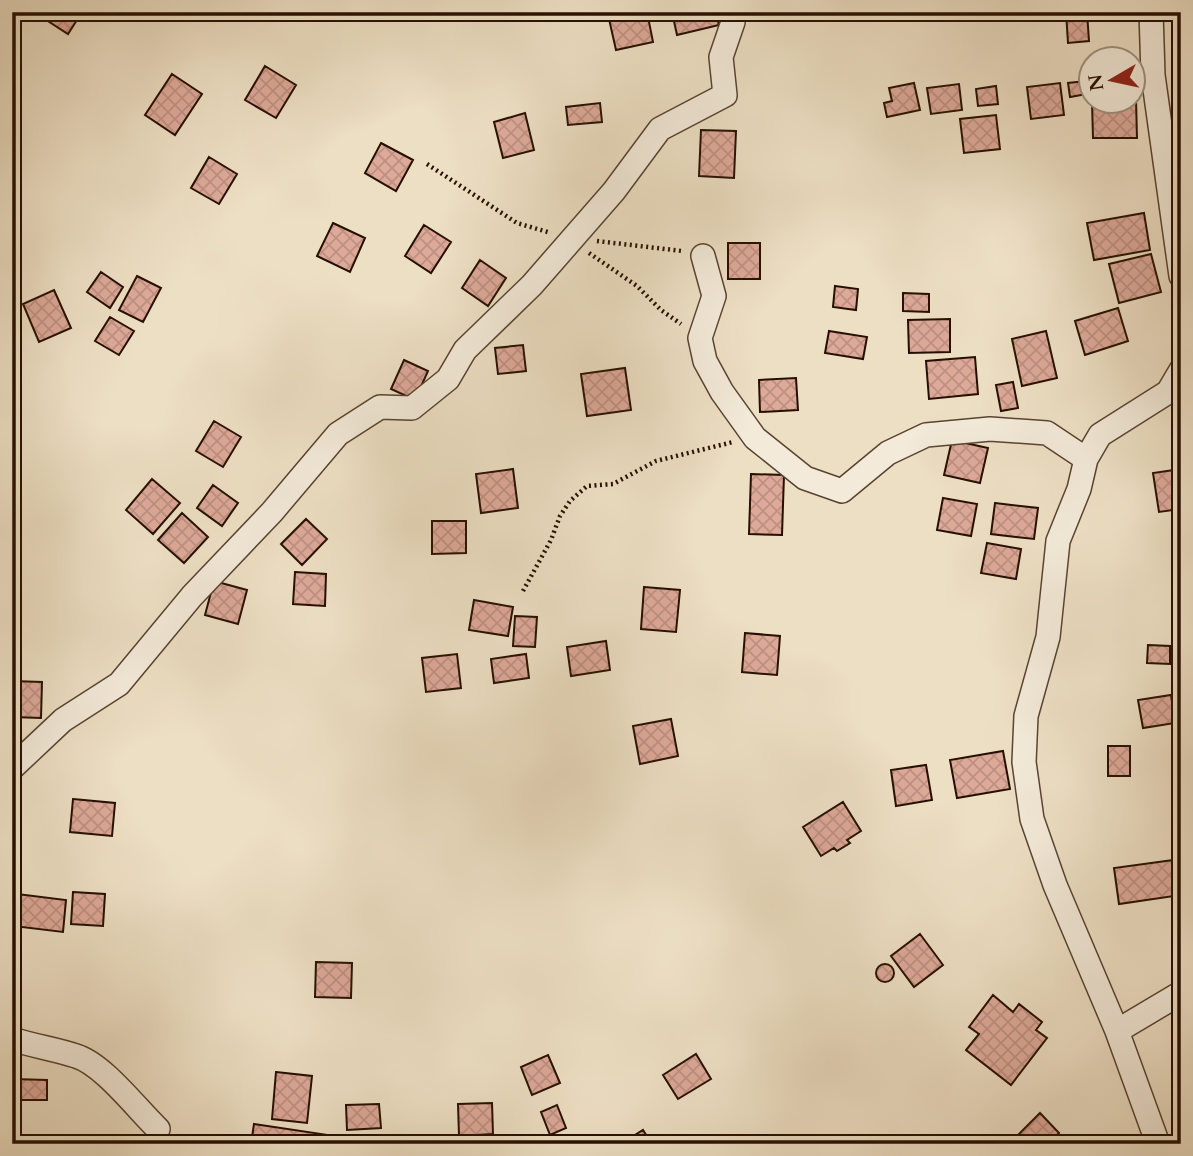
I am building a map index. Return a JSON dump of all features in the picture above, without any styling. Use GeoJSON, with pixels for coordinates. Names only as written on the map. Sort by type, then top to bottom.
{"type":"FeatureCollection","features":[{"type":"Feature","properties":{"kind":"street"},"geometry":{"type":"LineString","coordinates":[[12,768],[63,720],[119,684],[192,596],[272,512],[338,434],[380,407],[412,408],[448,379],[466,350],[532,285],[614,191],[660,129],[725,95],[721,57],[733,22],[733,12]]}},
{"type":"Feature","properties":{"kind":"street"},"geometry":{"type":"LineString","coordinates":[[1151,12],[1153,75],[1181,276]]}},
{"type":"Feature","properties":{"kind":"street"},"geometry":{"type":"LineString","coordinates":[[703,256],[713,296],[700,338],[705,361],[722,392],[755,438],[806,478],[842,491],[888,453],[926,435],[990,429],[1047,433],[1086,460]]}},
{"type":"Feature","properties":{"kind":"street"},"geometry":{"type":"LineString","coordinates":[[1158,1144],[1117,1031],[1055,885],[1036,832],[1024,762],[1026,716],[1048,637],[1058,541],[1079,489],[1086,460],[1100,435],[1168,392],[1181,370]]}},
{"type":"Feature","properties":{"kind":"street"},"geometry":{"type":"LineString","coordinates":[[1117,1031],[1181,993]]}},
{"type":"Feature","properties":{"kind":"street"},"geometry":{"type":"LineString","coordinates":[[12,1039],[79,1056],[110,1079],[158,1129]]}},
{"type":"Feature","properties":{"kind":"path"},"geometry":{"type":"LineString","coordinates":[[573,238],[597,260],[614,268],[661,310],[700,338]]}},
{"type":"Feature","properties":{"kind":"path"},"geometry":{"type":"LineString","coordinates":[[523,591],[551,540],[560,516],[570,501],[587,486],[613,484],[656,461],[755,438]]}},
{"type":"Feature","properties":{"kind":"path"},"geometry":{"type":"LineString","coordinates":[[12,586],[17,579]]}},
{"type":"Feature","properties":{"kind":"building"},"geometry":{"type":"Polygon","coordinates":[[[34,12],[82,12],[68,34],[34,12]]]}},
{"type":"Feature","properties":{"kind":"building"},"geometry":{"type":"Polygon","coordinates":[[[647,12],[653,42],[616,50],[609,19],[647,12]]]}},
{"type":"Feature","properties":{"kind":"building"},"geometry":{"type":"Polygon","coordinates":[[[672,12],[716,12],[719,25],[677,35],[672,12]]]}},
{"type":"Feature","properties":{"kind":"building"},"geometry":{"type":"Polygon","coordinates":[[[1066,12],[1087,12],[1089,41],[1068,43],[1066,12]]]}},
{"type":"Feature","properties":{"kind":"building"},"geometry":{"type":"Polygon","coordinates":[[[265,66],[296,85],[276,118],[245,100],[265,66]]]}},
{"type":"Feature","properties":{"kind":"building"},"geometry":{"type":"Polygon","coordinates":[[[172,74],[202,94],[175,135],[145,115],[172,74]]]}},
{"type":"Feature","properties":{"kind":"building"},"geometry":{"type":"Polygon","coordinates":[[[1078,82],[1078,96],[1070,97],[1068,83],[1078,82]]]}},
{"type":"Feature","properties":{"kind":"building"},"geometry":{"type":"Polygon","coordinates":[[[914,83],[920,110],[887,117],[884,103],[892,101],[889,88],[914,83]]]}},
{"type":"Feature","properties":{"kind":"building"},"geometry":{"type":"Polygon","coordinates":[[[1060,83],[1064,115],[1031,119],[1027,87],[1060,83]]]}},
{"type":"Feature","properties":{"kind":"building"},"geometry":{"type":"Polygon","coordinates":[[[959,84],[962,110],[931,114],[927,88],[959,84]]]}},
{"type":"Feature","properties":{"kind":"building"},"geometry":{"type":"Polygon","coordinates":[[[996,86],[998,104],[978,106],[976,89],[996,86]]]}},
{"type":"Feature","properties":{"kind":"building"},"geometry":{"type":"Polygon","coordinates":[[[600,103],[602,122],[568,125],[566,107],[600,103]]]}},
{"type":"Feature","properties":{"kind":"building"},"geometry":{"type":"Polygon","coordinates":[[[525,113],[534,150],[503,158],[494,122],[525,113]]]}},
{"type":"Feature","properties":{"kind":"building"},"geometry":{"type":"Polygon","coordinates":[[[996,115],[1000,149],[964,153],[960,119],[996,115]]]}},
{"type":"Feature","properties":{"kind":"building"},"geometry":{"type":"Polygon","coordinates":[[[1092,116],[1136,116],[1137,138],[1093,138],[1092,116]]]}},
{"type":"Feature","properties":{"kind":"building"},"geometry":{"type":"Polygon","coordinates":[[[701,130],[736,131],[734,178],[699,176],[701,130]]]}},
{"type":"Feature","properties":{"kind":"building"},"geometry":{"type":"Polygon","coordinates":[[[381,143],[413,160],[396,191],[365,173],[381,143]]]}},
{"type":"Feature","properties":{"kind":"building"},"geometry":{"type":"Polygon","coordinates":[[[209,157],[237,174],[219,204],[191,188],[209,157]]]}},
{"type":"Feature","properties":{"kind":"building"},"geometry":{"type":"Polygon","coordinates":[[[1144,213],[1150,250],[1094,260],[1087,223],[1144,213]]]}},
{"type":"Feature","properties":{"kind":"building"},"geometry":{"type":"Polygon","coordinates":[[[333,223],[365,238],[350,272],[317,256],[333,223]]]}},
{"type":"Feature","properties":{"kind":"building"},"geometry":{"type":"Polygon","coordinates":[[[424,225],[451,242],[431,273],[405,256],[424,225]]]}},
{"type":"Feature","properties":{"kind":"building"},"geometry":{"type":"Polygon","coordinates":[[[728,243],[760,243],[760,279],[728,279],[728,243]]]}},
{"type":"Feature","properties":{"kind":"building"},"geometry":{"type":"Polygon","coordinates":[[[1151,254],[1161,292],[1119,303],[1109,264],[1151,254]]]}},
{"type":"Feature","properties":{"kind":"building"},"geometry":{"type":"Polygon","coordinates":[[[480,260],[506,278],[488,306],[462,288],[480,260]]]}},
{"type":"Feature","properties":{"kind":"building"},"geometry":{"type":"Polygon","coordinates":[[[101,272],[123,287],[110,308],[87,292],[101,272]]]}},
{"type":"Feature","properties":{"kind":"building"},"geometry":{"type":"Polygon","coordinates":[[[137,276],[161,288],[143,322],[119,310],[137,276]]]}},
{"type":"Feature","properties":{"kind":"building"},"geometry":{"type":"Polygon","coordinates":[[[835,286],[858,289],[856,310],[833,307],[835,286]]]}},
{"type":"Feature","properties":{"kind":"building"},"geometry":{"type":"Polygon","coordinates":[[[54,290],[71,328],[39,342],[23,304],[54,290]]]}},
{"type":"Feature","properties":{"kind":"building"},"geometry":{"type":"Polygon","coordinates":[[[903,293],[929,294],[929,312],[903,311],[903,293]]]}},
{"type":"Feature","properties":{"kind":"building"},"geometry":{"type":"Polygon","coordinates":[[[1118,308],[1128,341],[1085,355],[1075,321],[1118,308]]]}},
{"type":"Feature","properties":{"kind":"building"},"geometry":{"type":"Polygon","coordinates":[[[110,317],[134,331],[119,355],[95,341],[110,317]]]}},
{"type":"Feature","properties":{"kind":"building"},"geometry":{"type":"Polygon","coordinates":[[[950,319],[950,352],[909,353],[908,320],[950,319]]]}},
{"type":"Feature","properties":{"kind":"building"},"geometry":{"type":"Polygon","coordinates":[[[829,331],[867,337],[863,359],[825,353],[829,331]]]}},
{"type":"Feature","properties":{"kind":"building"},"geometry":{"type":"Polygon","coordinates":[[[1046,331],[1057,378],[1022,386],[1012,339],[1046,331]]]}},
{"type":"Feature","properties":{"kind":"building"},"geometry":{"type":"Polygon","coordinates":[[[523,345],[526,371],[498,374],[495,348],[523,345]]]}},
{"type":"Feature","properties":{"kind":"building"},"geometry":{"type":"Polygon","coordinates":[[[975,357],[978,394],[929,399],[926,361],[975,357]]]}},
{"type":"Feature","properties":{"kind":"building"},"geometry":{"type":"Polygon","coordinates":[[[404,360],[428,371],[415,400],[391,389],[404,360]]]}},
{"type":"Feature","properties":{"kind":"building"},"geometry":{"type":"Polygon","coordinates":[[[625,368],[631,410],[587,416],[581,374],[625,368]]]}},
{"type":"Feature","properties":{"kind":"building"},"geometry":{"type":"Polygon","coordinates":[[[796,378],[798,410],[760,412],[759,380],[796,378]]]}},
{"type":"Feature","properties":{"kind":"building"},"geometry":{"type":"Polygon","coordinates":[[[1013,382],[1018,408],[1001,411],[996,385],[1013,382]]]}},
{"type":"Feature","properties":{"kind":"building"},"geometry":{"type":"Polygon","coordinates":[[[214,421],[241,437],[223,467],[196,451],[214,421]]]}},
{"type":"Feature","properties":{"kind":"building"},"geometry":{"type":"Polygon","coordinates":[[[952,440],[988,448],[980,483],[944,475],[952,440]]]}},
{"type":"Feature","properties":{"kind":"building"},"geometry":{"type":"Polygon","coordinates":[[[513,469],[518,508],[481,513],[476,474],[513,469]]]}},
{"type":"Feature","properties":{"kind":"building"},"geometry":{"type":"Polygon","coordinates":[[[1181,469],[1181,509],[1159,512],[1153,473],[1181,469]]]}},
{"type":"Feature","properties":{"kind":"building"},"geometry":{"type":"Polygon","coordinates":[[[751,474],[784,475],[782,535],[749,534],[751,474]]]}},
{"type":"Feature","properties":{"kind":"building"},"geometry":{"type":"Polygon","coordinates":[[[152,479],[180,503],[153,534],[126,510],[152,479]]]}},
{"type":"Feature","properties":{"kind":"building"},"geometry":{"type":"Polygon","coordinates":[[[213,485],[238,503],[222,526],[197,508],[213,485]]]}},
{"type":"Feature","properties":{"kind":"building"},"geometry":{"type":"Polygon","coordinates":[[[943,498],[977,504],[971,536],[937,530],[943,498]]]}},
{"type":"Feature","properties":{"kind":"building"},"geometry":{"type":"Polygon","coordinates":[[[995,503],[1038,508],[1034,539],[991,534],[995,503]]]}},
{"type":"Feature","properties":{"kind":"building"},"geometry":{"type":"Polygon","coordinates":[[[182,513],[208,537],[184,563],[158,540],[182,513]]]}},
{"type":"Feature","properties":{"kind":"building"},"geometry":{"type":"Polygon","coordinates":[[[306,519],[327,539],[302,565],[281,544],[306,519]]]}},
{"type":"Feature","properties":{"kind":"building"},"geometry":{"type":"Polygon","coordinates":[[[432,521],[466,521],[466,553],[432,554],[432,521]]]}},
{"type":"Feature","properties":{"kind":"building"},"geometry":{"type":"Polygon","coordinates":[[[987,543],[1021,549],[1016,579],[981,573],[987,543]]]}},
{"type":"Feature","properties":{"kind":"building"},"geometry":{"type":"Polygon","coordinates":[[[295,572],[326,574],[325,606],[293,604],[295,572]]]}},
{"type":"Feature","properties":{"kind":"building"},"geometry":{"type":"Polygon","coordinates":[[[214,581],[247,590],[238,624],[205,615],[214,581]]]}},
{"type":"Feature","properties":{"kind":"building"},"geometry":{"type":"Polygon","coordinates":[[[644,587],[680,590],[676,632],[641,629],[644,587]]]}},
{"type":"Feature","properties":{"kind":"building"},"geometry":{"type":"Polygon","coordinates":[[[474,600],[513,607],[508,636],[469,630],[474,600]]]}},
{"type":"Feature","properties":{"kind":"building"},"geometry":{"type":"Polygon","coordinates":[[[515,616],[537,617],[535,647],[513,646],[515,616]]]}},
{"type":"Feature","properties":{"kind":"building"},"geometry":{"type":"Polygon","coordinates":[[[745,633],[780,636],[777,675],[742,672],[745,633]]]}},
{"type":"Feature","properties":{"kind":"building"},"geometry":{"type":"Polygon","coordinates":[[[606,641],[610,670],[571,676],[567,647],[606,641]]]}},
{"type":"Feature","properties":{"kind":"building"},"geometry":{"type":"Polygon","coordinates":[[[1148,645],[1170,646],[1170,664],[1147,663],[1148,645]]]}},
{"type":"Feature","properties":{"kind":"building"},"geometry":{"type":"Polygon","coordinates":[[[457,654],[461,688],[426,692],[422,658],[457,654]]]}},
{"type":"Feature","properties":{"kind":"building"},"geometry":{"type":"Polygon","coordinates":[[[526,654],[529,678],[494,683],[491,659],[526,654]]]}},
{"type":"Feature","properties":{"kind":"building"},"geometry":{"type":"Polygon","coordinates":[[[12,681],[42,682],[41,718],[12,717],[12,681]]]}},
{"type":"Feature","properties":{"kind":"building"},"geometry":{"type":"Polygon","coordinates":[[[1171,695],[1175,723],[1143,728],[1138,700],[1171,695]]]}},
{"type":"Feature","properties":{"kind":"building"},"geometry":{"type":"Polygon","coordinates":[[[671,719],[678,756],[640,764],[633,726],[671,719]]]}},
{"type":"Feature","properties":{"kind":"building"},"geometry":{"type":"Polygon","coordinates":[[[1108,746],[1130,746],[1130,776],[1108,776],[1108,746]]]}},
{"type":"Feature","properties":{"kind":"building"},"geometry":{"type":"Polygon","coordinates":[[[1003,751],[1010,789],[957,798],[950,760],[1003,751]]]}},
{"type":"Feature","properties":{"kind":"building"},"geometry":{"type":"Polygon","coordinates":[[[926,765],[932,800],[896,806],[891,770],[926,765]]]}},
{"type":"Feature","properties":{"kind":"building"},"geometry":{"type":"Polygon","coordinates":[[[73,799],[115,803],[112,836],[70,832],[73,799]]]}},
{"type":"Feature","properties":{"kind":"building"},"geometry":{"type":"Polygon","coordinates":[[[843,802],[861,831],[847,840],[850,843],[821,856],[803,827],[843,802]]]}},
{"type":"Feature","properties":{"kind":"building"},"geometry":{"type":"Polygon","coordinates":[[[1181,859],[1181,895],[1119,904],[1114,868],[1181,859]]]}},
{"type":"Feature","properties":{"kind":"building"},"geometry":{"type":"Polygon","coordinates":[[[73,892],[105,894],[103,926],[71,924],[73,892]]]}},
{"type":"Feature","properties":{"kind":"building"},"geometry":{"type":"Polygon","coordinates":[[[17,894],[66,900],[63,932],[13,926],[17,894]]]}},
{"type":"Feature","properties":{"kind":"building"},"geometry":{"type":"Polygon","coordinates":[[[920,934],[943,965],[914,987],[891,956],[920,934]]]}},
{"type":"Feature","properties":{"kind":"building"},"geometry":{"type":"Polygon","coordinates":[[[316,962],[352,963],[351,998],[315,997],[316,962]]]}},
{"type":"Feature","properties":{"kind":"building"},"geometry":{"type":"Polygon","coordinates":[[[881,964],[889,964],[894,973],[892,980],[881,982],[876,977],[876,969],[881,964]]]}},
{"type":"Feature","properties":{"kind":"building"},"geometry":{"type":"Polygon","coordinates":[[[993,995],[1013,1012],[1019,1004],[1042,1022],[1036,1030],[1047,1038],[1011,1085],[966,1050],[979,1034],[969,1027],[993,995]]]}},
{"type":"Feature","properties":{"kind":"building"},"geometry":{"type":"Polygon","coordinates":[[[696,1054],[711,1079],[678,1099],[663,1075],[696,1054]]]}},
{"type":"Feature","properties":{"kind":"building"},"geometry":{"type":"Polygon","coordinates":[[[548,1055],[560,1083],[532,1095],[521,1067],[548,1055]]]}},
{"type":"Feature","properties":{"kind":"building"},"geometry":{"type":"Polygon","coordinates":[[[276,1072],[312,1076],[307,1123],[272,1119],[276,1072]]]}},
{"type":"Feature","properties":{"kind":"building"},"geometry":{"type":"Polygon","coordinates":[[[12,1079],[47,1080],[47,1100],[12,1100],[12,1079]]]}},
{"type":"Feature","properties":{"kind":"building"},"geometry":{"type":"Polygon","coordinates":[[[492,1103],[493,1134],[459,1136],[458,1104],[492,1103]]]}},
{"type":"Feature","properties":{"kind":"building"},"geometry":{"type":"Polygon","coordinates":[[[379,1104],[381,1128],[347,1130],[346,1105],[379,1104]]]}},
{"type":"Feature","properties":{"kind":"building"},"geometry":{"type":"Polygon","coordinates":[[[557,1105],[566,1128],[550,1135],[541,1112],[557,1105]]]}},
{"type":"Feature","properties":{"kind":"building"},"geometry":{"type":"Polygon","coordinates":[[[1040,1113],[1059,1133],[1048,1144],[1028,1144],[1019,1134],[1040,1113]]]}},
{"type":"Feature","properties":{"kind":"building"},"geometry":{"type":"Polygon","coordinates":[[[254,1124],[348,1138],[348,1144],[251,1144],[254,1124]]]}},
{"type":"Feature","properties":{"kind":"building"},"geometry":{"type":"Polygon","coordinates":[[[643,1130],[652,1144],[621,1144],[643,1130]]]}}]}
